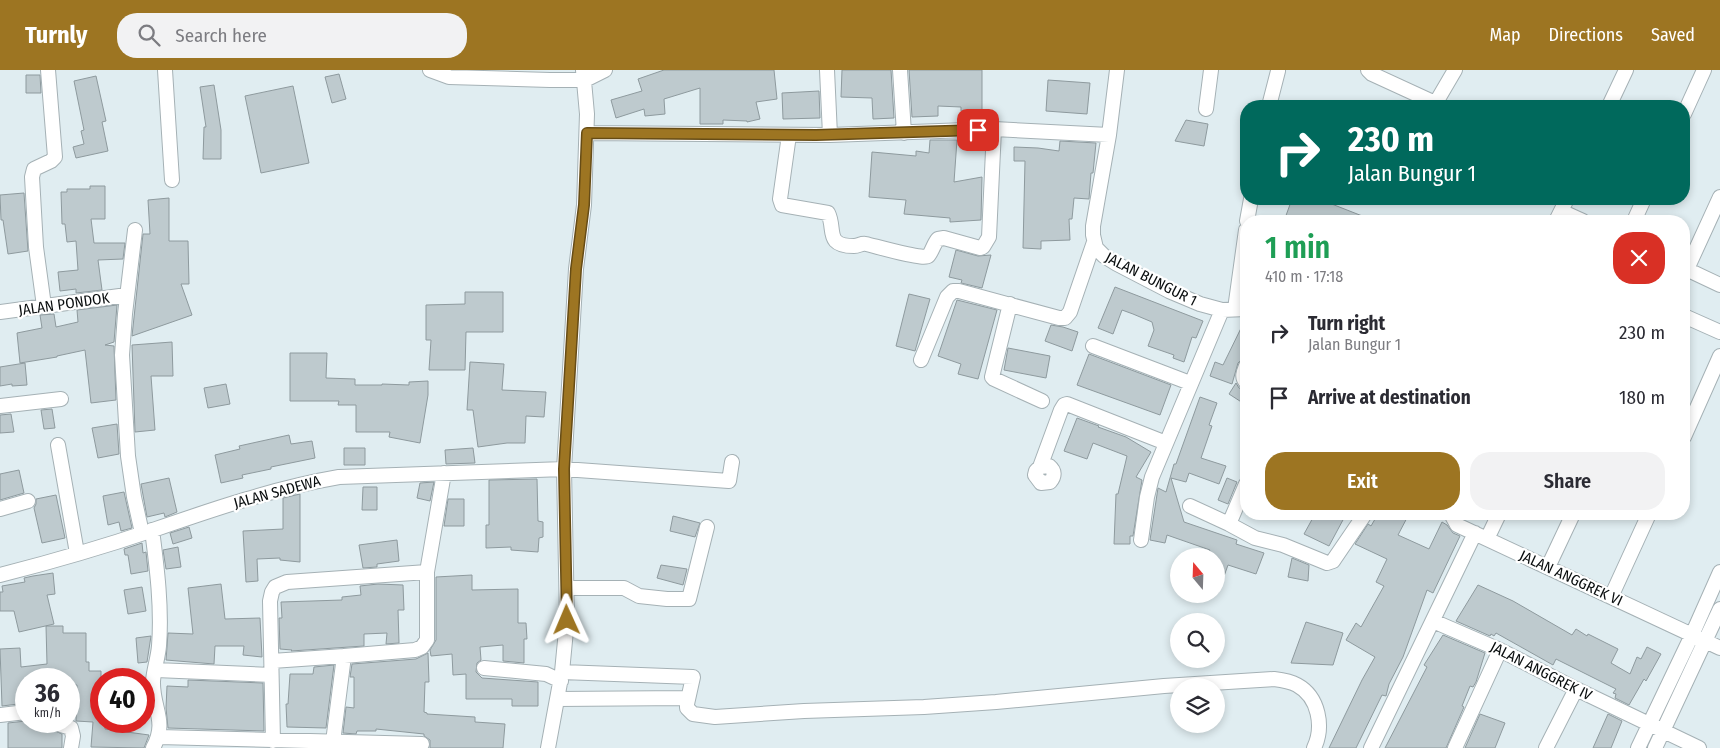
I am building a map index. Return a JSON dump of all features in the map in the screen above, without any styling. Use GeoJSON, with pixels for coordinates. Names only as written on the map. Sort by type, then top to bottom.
{"type":"FeatureCollection","features":[{"type":"Feature","properties":{"kind":"street"},"geometry":{"type":"LineString","coordinates":[[44,306],[36,248],[32,177],[34,168],[51,162],[55,157],[48,70]]}},
{"type":"Feature","properties":{"kind":"street"},"geometry":{"type":"LineString","coordinates":[[165,70],[172,180]]}},
{"type":"Feature","properties":{"kind":"street"},"geometry":{"type":"LineString","coordinates":[[430,70],[449,77],[468,78],[584,75],[605,70]]}},
{"type":"Feature","properties":{"kind":"street"},"geometry":{"type":"LineString","coordinates":[[827,70],[830,135]]}},
{"type":"Feature","properties":{"kind":"street"},"geometry":{"type":"LineString","coordinates":[[900,70],[907,132]]}},
{"type":"Feature","properties":{"kind":"street"},"geometry":{"type":"LineString","coordinates":[[906,70],[907,132]]}},
{"type":"Feature","properties":{"kind":"street","name":"JALAN BUNGUR 1"},"geometry":{"type":"LineString","coordinates":[[1117,70],[1109,135],[1093,226],[1094,242],[1099,252],[1117,264],[1186,298],[1234,309]]}},
{"type":"Feature","properties":{"kind":"street"},"geometry":{"type":"LineString","coordinates":[[1206,109],[1211,70]]}},
{"type":"Feature","properties":{"kind":"street"},"geometry":{"type":"LineString","coordinates":[[1368,70],[1372,74],[1429,100]]}},
{"type":"Feature","properties":{"kind":"street"},"geometry":{"type":"LineString","coordinates":[[1436,100],[1455,70]]}},
{"type":"Feature","properties":{"kind":"street"},"geometry":{"type":"LineString","coordinates":[[1612,100],[1626,70]]}},
{"type":"Feature","properties":{"kind":"street"},"geometry":{"type":"LineString","coordinates":[[1690,101],[1704,70]]}},
{"type":"Feature","properties":{"kind":"street"},"geometry":{"type":"LineString","coordinates":[[1271,100],[1278,71]]}},
{"type":"Feature","properties":{"kind":"street"},"geometry":{"type":"LineString","coordinates":[[548,748],[562,677],[567,620],[564,469],[576,269],[584,205],[587,133],[584,75]]}},
{"type":"Feature","properties":{"kind":"street"},"geometry":{"type":"LineString","coordinates":[[587,133],[830,135],[994,129],[1109,135]]}},
{"type":"Feature","properties":{"kind":"street"},"geometry":{"type":"LineString","coordinates":[[789,135],[780,201],[782,205],[828,213],[831,218],[833,238],[839,243],[856,246],[862,243],[904,254],[925,257],[930,255],[938,239],[944,238],[980,248],[987,241],[989,236],[994,129]]}},
{"type":"Feature","properties":{"kind":"street"},"geometry":{"type":"LineString","coordinates":[[1690,259],[1720,197]]}},
{"type":"Feature","properties":{"kind":"street"},"geometry":{"type":"LineString","coordinates":[[135,230],[122,355],[128,456],[134,497],[147,532],[159,601],[159,646],[153,679],[161,725],[156,742],[274,741],[422,744]]}},
{"type":"Feature","properties":{"kind":"street"},"geometry":{"type":"LineString","coordinates":[[921,360],[950,292],[959,291],[1065,318],[1070,312],[1094,242]]}},
{"type":"Feature","properties":{"kind":"street"},"geometry":{"type":"LineString","coordinates":[[1140,540],[1152,477],[1190,382],[1234,309],[1240,270]]}},
{"type":"Feature","properties":{"kind":"street"},"geometry":{"type":"LineString","coordinates":[[1690,271],[1720,285]]}},
{"type":"Feature","properties":{"kind":"street","name":"JALAN PONDOK"},"geometry":{"type":"LineString","coordinates":[[0,312],[127,296]]}},
{"type":"Feature","properties":{"kind":"street"},"geometry":{"type":"LineString","coordinates":[[1010,304],[992,377],[994,380],[1042,401]]}},
{"type":"Feature","properties":{"kind":"street"},"geometry":{"type":"LineString","coordinates":[[1690,319],[1720,332]]}},
{"type":"Feature","properties":{"kind":"street"},"geometry":{"type":"LineString","coordinates":[[1093,346],[1190,382]]}},
{"type":"Feature","properties":{"kind":"street"},"geometry":{"type":"LineString","coordinates":[[1690,424],[1720,356]]}},
{"type":"Feature","properties":{"kind":"street"},"geometry":{"type":"LineString","coordinates":[[0,406],[61,399]]}},
{"type":"Feature","properties":{"kind":"street"},"geometry":{"type":"LineString","coordinates":[[1040,467],[1061,410],[1067,404],[1166,443]]}},
{"type":"Feature","properties":{"kind":"street"},"geometry":{"type":"LineString","coordinates":[[58,445],[77,553]]}},
{"type":"Feature","properties":{"kind":"street","name":"JALAN SADEWA"},"geometry":{"type":"LineString","coordinates":[[0,575],[147,532],[207,510],[317,480],[347,476],[564,469],[729,481],[732,462]]}},
{"type":"Feature","properties":{"kind":"street"},"geometry":{"type":"LineString","coordinates":[[156,670],[272,668],[344,656],[415,650],[422,647],[427,640],[427,572],[444,473]]}},
{"type":"Feature","properties":{"kind":"street"},"geometry":{"type":"LineString","coordinates":[[1230,524],[1240,499]]}},
{"type":"Feature","properties":{"kind":"street"},"geometry":{"type":"LineString","coordinates":[[0,509],[28,501]]}},
{"type":"Feature","properties":{"kind":"street"},"geometry":{"type":"LineString","coordinates":[[1190,506],[1230,524],[1255,538],[1283,545],[1329,563],[1335,558],[1361,520]]}},
{"type":"Feature","properties":{"kind":"street","name":"JALAN ANGGREK VI"},"geometry":{"type":"LineString","coordinates":[[1454,520],[1457,525],[1720,648]]}},
{"type":"Feature","properties":{"kind":"street"},"geometry":{"type":"LineString","coordinates":[[1371,748],[1432,620],[1481,536],[1494,520]]}},
{"type":"Feature","properties":{"kind":"street"},"geometry":{"type":"LineString","coordinates":[[1548,567],[1570,520]]}},
{"type":"Feature","properties":{"kind":"street"},"geometry":{"type":"LineString","coordinates":[[1612,597],[1646,520]]}},
{"type":"Feature","properties":{"kind":"street"},"geometry":{"type":"LineString","coordinates":[[566,588],[624,588],[639,596],[667,600],[688,599],[707,527]]}},
{"type":"Feature","properties":{"kind":"street"},"geometry":{"type":"LineString","coordinates":[[274,741],[270,601],[275,587],[280,584],[427,572]]}},
{"type":"Feature","properties":{"kind":"street"},"geometry":{"type":"LineString","coordinates":[[1638,748],[1720,572]]}},
{"type":"Feature","properties":{"kind":"street"},"geometry":{"type":"LineString","coordinates":[[1655,748],[1720,609]]}},
{"type":"Feature","properties":{"kind":"street","name":"JALAN ANGGREK IV"},"geometry":{"type":"LineString","coordinates":[[1432,620],[1500,650],[1663,732],[1699,748]]}},
{"type":"Feature","properties":{"kind":"street"},"geometry":{"type":"LineString","coordinates":[[1455,748],[1500,650]]}},
{"type":"Feature","properties":{"kind":"street"},"geometry":{"type":"LineString","coordinates":[[333,742],[344,656]]}},
{"type":"Feature","properties":{"kind":"street"},"geometry":{"type":"LineString","coordinates":[[484,668],[562,677],[692,678],[686,707],[693,714],[715,717],[924,707],[1164,686],[1274,679],[1298,685],[1312,700],[1320,723],[1318,738],[1314,748]]}},
{"type":"Feature","properties":{"kind":"street"},"geometry":{"type":"LineString","coordinates":[[1546,748],[1576,689]]}},
{"type":"Feature","properties":{"kind":"street"},"geometry":{"type":"LineString","coordinates":[[557,699],[688,698]]}},
{"type":"Feature","properties":{"kind":"street"},"geometry":{"type":"LineString","coordinates":[[0,715],[15,713]]}},
{"type":"Feature","properties":{"kind":"street"},"geometry":{"type":"LineString","coordinates":[[71,748],[72,733]]}},
{"type":"Feature","properties":{"kind":"building"},"geometry":{"type":"Polygon","coordinates":[[[664,70],[774,70],[777,99],[756,102],[760,119],[747,122],[723,120],[723,124],[700,124],[700,88],[664,99],[665,114],[645,116],[644,109],[616,118],[611,100],[642,91],[638,79],[664,70]]]}},
{"type":"Feature","properties":{"kind":"building"},"geometry":{"type":"Polygon","coordinates":[[[842,70],[891,70],[894,118],[873,119],[872,98],[841,97],[842,70]]]}},
{"type":"Feature","properties":{"kind":"building"},"geometry":{"type":"Polygon","coordinates":[[[909,70],[982,70],[982,111],[961,111],[961,107],[938,106],[938,116],[912,117],[909,70]]]}},
{"type":"Feature","properties":{"kind":"building"},"geometry":{"type":"Polygon","coordinates":[[[339,74],[346,99],[332,103],[325,77],[339,74]]]}},
{"type":"Feature","properties":{"kind":"building"},"geometry":{"type":"Polygon","coordinates":[[[26,75],[40,75],[41,93],[26,93],[26,75]]]}},
{"type":"Feature","properties":{"kind":"building"},"geometry":{"type":"Polygon","coordinates":[[[96,76],[106,121],[102,122],[108,151],[76,158],[73,147],[84,144],[81,131],[84,130],[74,81],[96,76]]]}},
{"type":"Feature","properties":{"kind":"building"},"geometry":{"type":"Polygon","coordinates":[[[1048,80],[1090,83],[1087,114],[1046,111],[1048,80]]]}},
{"type":"Feature","properties":{"kind":"building"},"geometry":{"type":"Polygon","coordinates":[[[214,85],[221,130],[221,159],[203,159],[204,127],[206,127],[200,87],[214,85]]]}},
{"type":"Feature","properties":{"kind":"building"},"geometry":{"type":"Polygon","coordinates":[[[293,86],[309,163],[261,173],[245,96],[293,86]]]}},
{"type":"Feature","properties":{"kind":"building"},"geometry":{"type":"Polygon","coordinates":[[[819,91],[820,118],[783,119],[782,93],[819,91]]]}},
{"type":"Feature","properties":{"kind":"building"},"geometry":{"type":"Polygon","coordinates":[[[1186,120],[1208,124],[1204,146],[1175,141],[1186,120]]]}},
{"type":"Feature","properties":{"kind":"building"},"geometry":{"type":"Polygon","coordinates":[[[930,140],[957,140],[954,182],[982,177],[981,220],[950,222],[950,218],[904,214],[906,200],[869,197],[872,152],[916,156],[916,151],[929,153],[930,140]]]}},
{"type":"Feature","properties":{"kind":"building"},"geometry":{"type":"Polygon","coordinates":[[[1060,141],[1096,143],[1089,199],[1074,198],[1072,219],[1069,219],[1070,240],[1041,241],[1041,249],[1023,248],[1025,161],[1014,161],[1014,147],[1059,151],[1060,141]]]}},
{"type":"Feature","properties":{"kind":"building"},"geometry":{"type":"Polygon","coordinates":[[[90,186],[105,186],[105,219],[91,219],[94,243],[125,243],[123,259],[98,260],[102,290],[76,293],[76,289],[60,291],[58,272],[78,270],[76,241],[67,242],[65,224],[62,224],[61,192],[67,192],[67,189],[90,189],[90,186]]]}},
{"type":"Feature","properties":{"kind":"building"},"geometry":{"type":"Polygon","coordinates":[[[24,193],[28,251],[8,254],[3,220],[1,220],[0,195],[24,193]]]}},
{"type":"Feature","properties":{"kind":"building"},"geometry":{"type":"Polygon","coordinates":[[[169,198],[169,241],[188,241],[189,284],[181,284],[192,315],[132,336],[143,234],[150,234],[148,200],[169,198]]]}},
{"type":"Feature","properties":{"kind":"building"},"geometry":{"type":"Polygon","coordinates":[[[1290,205],[1334,205],[1360,215],[1286,215],[1290,205]]]}},
{"type":"Feature","properties":{"kind":"building"},"geometry":{"type":"Polygon","coordinates":[[[956,250],[978,256],[991,255],[982,288],[961,283],[962,280],[949,277],[956,250]]]}},
{"type":"Feature","properties":{"kind":"building"},"geometry":{"type":"Polygon","coordinates":[[[1115,287],[1203,321],[1196,338],[1192,337],[1184,362],[1173,358],[1174,355],[1148,346],[1154,330],[1152,322],[1133,314],[1122,310],[1113,334],[1098,328],[1115,287]]]}},
{"type":"Feature","properties":{"kind":"building"},"geometry":{"type":"Polygon","coordinates":[[[465,292],[503,292],[503,332],[466,332],[465,370],[429,370],[431,340],[426,340],[426,305],[465,304],[465,292]]]}},
{"type":"Feature","properties":{"kind":"building"},"geometry":{"type":"Polygon","coordinates":[[[909,294],[930,299],[915,351],[896,346],[909,294]]]}},
{"type":"Feature","properties":{"kind":"building"},"geometry":{"type":"Polygon","coordinates":[[[957,300],[997,310],[978,379],[958,374],[961,364],[938,356],[957,300]]]}},
{"type":"Feature","properties":{"kind":"building"},"geometry":{"type":"Polygon","coordinates":[[[117,305],[114,342],[105,345],[114,346],[116,400],[91,403],[85,350],[20,363],[17,333],[42,328],[40,315],[54,314],[56,327],[78,322],[77,310],[117,305]]]}},
{"type":"Feature","properties":{"kind":"building"},"geometry":{"type":"Polygon","coordinates":[[[1051,325],[1078,332],[1072,351],[1045,341],[1051,325]]]}},
{"type":"Feature","properties":{"kind":"building"},"geometry":{"type":"Polygon","coordinates":[[[1240,330],[1240,361],[1232,384],[1210,376],[1215,362],[1223,365],[1240,330]]]}},
{"type":"Feature","properties":{"kind":"building"},"geometry":{"type":"Polygon","coordinates":[[[172,342],[173,376],[151,376],[155,430],[135,432],[132,345],[172,342]]]}},
{"type":"Feature","properties":{"kind":"building"},"geometry":{"type":"Polygon","coordinates":[[[1008,348],[1050,356],[1046,378],[1004,370],[1008,348]]]}},
{"type":"Feature","properties":{"kind":"building"},"geometry":{"type":"Polygon","coordinates":[[[290,353],[327,353],[326,378],[355,379],[355,385],[409,385],[409,382],[428,381],[428,395],[420,443],[389,437],[390,432],[356,432],[356,405],[338,405],[339,401],[290,401],[290,353]]]}},
{"type":"Feature","properties":{"kind":"building"},"geometry":{"type":"Polygon","coordinates":[[[1089,354],[1171,385],[1160,415],[1077,385],[1089,354]]]}},
{"type":"Feature","properties":{"kind":"building"},"geometry":{"type":"Polygon","coordinates":[[[470,362],[504,364],[502,390],[546,392],[544,417],[526,416],[525,443],[507,443],[478,447],[473,410],[467,410],[470,362]]]}},
{"type":"Feature","properties":{"kind":"building"},"geometry":{"type":"Polygon","coordinates":[[[25,363],[27,385],[12,386],[12,384],[0,386],[0,367],[25,363]]]}},
{"type":"Feature","properties":{"kind":"building"},"geometry":{"type":"Polygon","coordinates":[[[1236,383],[1240,388],[1240,401],[1229,394],[1236,383]]]}},
{"type":"Feature","properties":{"kind":"building"},"geometry":{"type":"Polygon","coordinates":[[[226,384],[230,404],[208,408],[204,388],[226,384]]]}},
{"type":"Feature","properties":{"kind":"building"},"geometry":{"type":"Polygon","coordinates":[[[1200,397],[1217,403],[1209,425],[1212,426],[1201,458],[1226,466],[1219,484],[1189,473],[1186,482],[1171,478],[1184,522],[1237,540],[1236,544],[1264,553],[1256,574],[1228,565],[1225,573],[1225,548],[1204,548],[1167,535],[1165,543],[1150,540],[1158,488],[1166,492],[1174,464],[1176,464],[1200,397]]]}},
{"type":"Feature","properties":{"kind":"building"},"geometry":{"type":"Polygon","coordinates":[[[52,409],[55,428],[44,429],[41,410],[52,409]]]}},
{"type":"Feature","properties":{"kind":"building"},"geometry":{"type":"Polygon","coordinates":[[[11,414],[14,432],[0,433],[0,415],[11,414]]]}},
{"type":"Feature","properties":{"kind":"building"},"geometry":{"type":"Polygon","coordinates":[[[1077,418],[1126,437],[1151,452],[1136,477],[1142,480],[1130,544],[1114,544],[1116,494],[1118,494],[1127,456],[1093,443],[1087,459],[1064,451],[1077,418]]]}},
{"type":"Feature","properties":{"kind":"building"},"geometry":{"type":"Polygon","coordinates":[[[117,424],[119,454],[98,458],[92,428],[117,424]]]}},
{"type":"Feature","properties":{"kind":"building"},"geometry":{"type":"Polygon","coordinates":[[[289,435],[291,444],[312,441],[315,458],[271,467],[271,469],[242,475],[243,478],[221,483],[215,455],[240,449],[239,446],[289,435]]]}},
{"type":"Feature","properties":{"kind":"building"},"geometry":{"type":"Polygon","coordinates":[[[344,448],[365,448],[365,465],[344,465],[344,448]]]}},
{"type":"Feature","properties":{"kind":"building"},"geometry":{"type":"Polygon","coordinates":[[[473,448],[475,463],[446,464],[445,450],[473,448]]]}},
{"type":"Feature","properties":{"kind":"building"},"geometry":{"type":"Polygon","coordinates":[[[19,470],[24,493],[0,500],[0,474],[19,470]]]}},
{"type":"Feature","properties":{"kind":"building"},"geometry":{"type":"Polygon","coordinates":[[[169,478],[177,512],[165,517],[164,513],[147,517],[141,484],[169,478]]]}},
{"type":"Feature","properties":{"kind":"building"},"geometry":{"type":"Polygon","coordinates":[[[1227,478],[1237,482],[1228,504],[1218,500],[1227,478]]]}},
{"type":"Feature","properties":{"kind":"building"},"geometry":{"type":"Polygon","coordinates":[[[537,479],[538,521],[543,522],[543,537],[539,538],[538,552],[511,550],[511,547],[486,548],[486,525],[489,525],[489,480],[537,479]]]}},
{"type":"Feature","properties":{"kind":"building"},"geometry":{"type":"Polygon","coordinates":[[[434,482],[430,501],[417,498],[420,483],[434,482]]]}},
{"type":"Feature","properties":{"kind":"building"},"geometry":{"type":"Polygon","coordinates":[[[363,487],[377,487],[377,510],[362,510],[363,487]]]}},
{"type":"Feature","properties":{"kind":"building"},"geometry":{"type":"Polygon","coordinates":[[[124,492],[132,528],[121,531],[119,522],[108,525],[103,496],[124,492]]]}},
{"type":"Feature","properties":{"kind":"building"},"geometry":{"type":"Polygon","coordinates":[[[300,494],[300,562],[280,560],[280,558],[257,559],[258,581],[246,582],[243,531],[283,529],[283,498],[300,494]]]}},
{"type":"Feature","properties":{"kind":"building"},"geometry":{"type":"Polygon","coordinates":[[[56,495],[65,538],[42,543],[34,508],[36,499],[56,495]]]}},
{"type":"Feature","properties":{"kind":"building"},"geometry":{"type":"Polygon","coordinates":[[[448,499],[464,499],[464,526],[444,526],[448,499]]]}},
{"type":"Feature","properties":{"kind":"building"},"geometry":{"type":"Polygon","coordinates":[[[673,516],[700,523],[695,537],[670,531],[673,516]]]}},
{"type":"Feature","properties":{"kind":"building"},"geometry":{"type":"Polygon","coordinates":[[[1312,520],[1343,520],[1329,546],[1304,534],[1312,520]]]}},
{"type":"Feature","properties":{"kind":"building"},"geometry":{"type":"Polygon","coordinates":[[[1374,520],[1406,520],[1398,535],[1429,549],[1442,522],[1453,533],[1460,536],[1433,593],[1427,590],[1403,657],[1389,684],[1386,696],[1382,695],[1356,748],[1329,748],[1375,657],[1346,640],[1356,623],[1361,627],[1384,586],[1376,582],[1387,559],[1355,544],[1368,524],[1371,526],[1374,520]]]}},
{"type":"Feature","properties":{"kind":"building"},"geometry":{"type":"Polygon","coordinates":[[[189,527],[192,538],[173,544],[170,533],[189,527]]]}},
{"type":"Feature","properties":{"kind":"building"},"geometry":{"type":"Polygon","coordinates":[[[397,540],[399,561],[377,564],[377,567],[363,568],[359,545],[397,540]]]}},
{"type":"Feature","properties":{"kind":"building"},"geometry":{"type":"Polygon","coordinates":[[[142,543],[143,553],[146,552],[148,571],[131,574],[128,555],[125,555],[124,549],[142,543]]]}},
{"type":"Feature","properties":{"kind":"building"},"geometry":{"type":"Polygon","coordinates":[[[178,547],[181,567],[166,569],[163,550],[178,547]]]}},
{"type":"Feature","properties":{"kind":"building"},"geometry":{"type":"Polygon","coordinates":[[[1292,558],[1309,565],[1308,581],[1288,577],[1292,558]]]}},
{"type":"Feature","properties":{"kind":"building"},"geometry":{"type":"Polygon","coordinates":[[[661,565],[687,569],[683,585],[657,578],[661,565]]]}},
{"type":"Feature","properties":{"kind":"building"},"geometry":{"type":"Polygon","coordinates":[[[53,573],[55,594],[47,595],[54,624],[19,632],[14,611],[0,611],[0,592],[3,592],[2,586],[25,582],[24,578],[53,573]]]}},
{"type":"Feature","properties":{"kind":"building"},"geometry":{"type":"Polygon","coordinates":[[[472,575],[472,590],[518,589],[518,623],[526,623],[527,639],[524,639],[524,663],[503,661],[503,645],[480,647],[481,660],[477,663],[476,672],[482,678],[538,682],[538,706],[512,706],[512,699],[466,699],[466,674],[453,675],[452,654],[431,656],[430,650],[436,640],[436,577],[472,575]]]}},
{"type":"Feature","properties":{"kind":"building"},"geometry":{"type":"Polygon","coordinates":[[[221,584],[225,619],[260,618],[262,657],[243,655],[244,646],[215,646],[214,664],[166,660],[168,633],[193,634],[188,588],[221,584]]]}},
{"type":"Feature","properties":{"kind":"building"},"geometry":{"type":"Polygon","coordinates":[[[378,584],[403,585],[404,610],[398,610],[399,643],[386,644],[387,633],[364,634],[364,646],[291,651],[280,649],[279,618],[282,618],[281,602],[342,600],[342,597],[361,595],[360,586],[378,584]]]}},
{"type":"Feature","properties":{"kind":"building"},"geometry":{"type":"Polygon","coordinates":[[[1478,585],[1513,601],[1572,635],[1576,629],[1587,636],[1588,634],[1618,649],[1611,663],[1630,674],[1637,657],[1641,659],[1647,647],[1661,654],[1646,681],[1644,679],[1629,705],[1615,698],[1616,694],[1613,693],[1616,689],[1556,659],[1553,665],[1496,633],[1494,636],[1491,634],[1490,636],[1456,621],[1478,585]]]}},
{"type":"Feature","properties":{"kind":"building"},"geometry":{"type":"Polygon","coordinates":[[[142,587],[146,611],[128,614],[124,590],[142,587]]]}},
{"type":"Feature","properties":{"kind":"building"},"geometry":{"type":"Polygon","coordinates":[[[1306,622],[1343,633],[1333,665],[1291,663],[1306,622]]]}},
{"type":"Feature","properties":{"kind":"building"},"geometry":{"type":"Polygon","coordinates":[[[46,626],[63,626],[63,633],[86,633],[86,662],[89,662],[90,671],[90,722],[80,721],[80,668],[15,668],[15,704],[2,706],[0,649],[20,648],[21,667],[47,664],[46,626]]]}},
{"type":"Feature","properties":{"kind":"building"},"geometry":{"type":"Polygon","coordinates":[[[1443,635],[1485,653],[1476,682],[1473,687],[1470,686],[1462,706],[1464,707],[1446,748],[1385,748],[1427,667],[1424,665],[1443,635]]]}},
{"type":"Feature","properties":{"kind":"building"},"geometry":{"type":"Polygon","coordinates":[[[151,636],[147,662],[138,663],[136,638],[151,636]]]}},
{"type":"Feature","properties":{"kind":"building"},"geometry":{"type":"Polygon","coordinates":[[[428,653],[429,682],[425,682],[424,712],[427,714],[475,717],[475,722],[505,724],[503,748],[430,748],[430,740],[424,734],[376,729],[376,731],[357,731],[356,734],[343,733],[346,707],[354,708],[354,677],[350,677],[352,664],[416,659],[428,653]]]}},
{"type":"Feature","properties":{"kind":"building"},"geometry":{"type":"Polygon","coordinates":[[[334,665],[326,728],[287,727],[286,704],[288,704],[290,674],[313,674],[314,667],[334,665]]]}},
{"type":"Feature","properties":{"kind":"building"},"geometry":{"type":"Polygon","coordinates":[[[188,680],[263,683],[264,731],[168,728],[166,708],[167,686],[188,687],[188,680]]]}},
{"type":"Feature","properties":{"kind":"building"},"geometry":{"type":"Polygon","coordinates":[[[1480,714],[1505,723],[1495,748],[1465,748],[1480,714]]]}},
{"type":"Feature","properties":{"kind":"building"},"geometry":{"type":"Polygon","coordinates":[[[1608,714],[1622,721],[1611,748],[1593,748],[1608,714]]]}},
{"type":"Feature","properties":{"kind":"building"},"geometry":{"type":"Polygon","coordinates":[[[15,722],[15,733],[62,734],[62,748],[8,748],[8,723],[15,722]]]}},
{"type":"Feature","properties":{"kind":"building"},"geometry":{"type":"Polygon","coordinates":[[[92,733],[149,735],[144,748],[91,747],[92,733]]]}},
{"type":"Feature","properties":{"kind":"route"},"geometry":{"type":"LineString","coordinates":[[567,620],[564,469],[576,269],[584,205],[587,133],[816,135],[978,130]]}}]}
